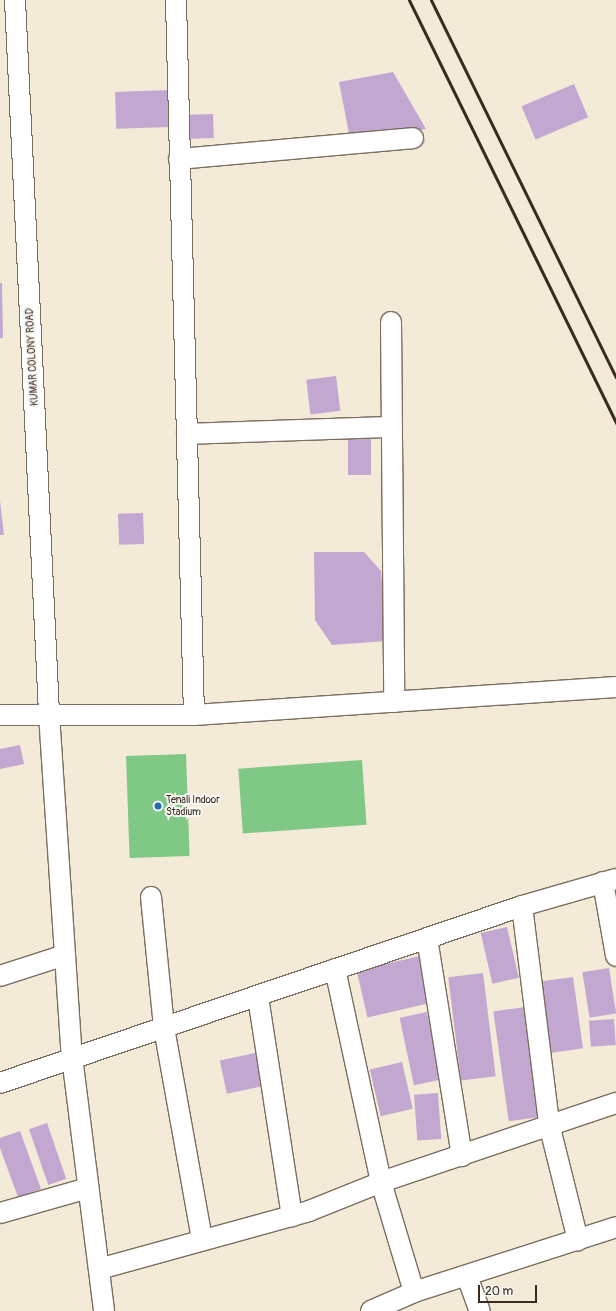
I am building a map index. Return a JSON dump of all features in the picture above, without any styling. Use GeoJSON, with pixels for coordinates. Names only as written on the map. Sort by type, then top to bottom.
{"type":"FeatureCollection","features":[{"type":"Feature","properties":{"kind":"street","name":"KUMAR COLONY ROAD"},"geometry":{"type":"LineString","coordinates":[[15,0],[49,714],[72,1057],[104,1311]]}},
{"type":"Feature","properties":{"kind":"street"},"geometry":{"type":"LineString","coordinates":[[176,0],[194,715]]}},
{"type":"Feature","properties":{"kind":"street"},"geometry":{"type":"LineString","coordinates":[[179,159],[413,138]]}},
{"type":"Feature","properties":{"kind":"street"},"geometry":{"type":"LineString","coordinates":[[391,322],[394,702]]}},
{"type":"Feature","properties":{"kind":"street"},"geometry":{"type":"LineString","coordinates":[[187,434],[392,427]]}},
{"type":"Feature","properties":{"kind":"street"},"geometry":{"type":"LineString","coordinates":[[0,715],[194,715],[616,687]]}},
{"type":"Feature","properties":{"kind":"street"},"geometry":{"type":"LineString","coordinates":[[0,1083],[72,1057],[258,997],[335,969],[522,906],[609,881],[616,956]]}},
{"type":"Feature","properties":{"kind":"street"},"geometry":{"type":"LineString","coordinates":[[151,897],[164,1028],[202,1240]]}},
{"type":"Feature","properties":{"kind":"street"},"geometry":{"type":"LineString","coordinates":[[522,906],[549,1124],[578,1240]]}},
{"type":"Feature","properties":{"kind":"street"},"geometry":{"type":"LineString","coordinates":[[427,938],[462,1156]]}},
{"type":"Feature","properties":{"kind":"street"},"geometry":{"type":"LineString","coordinates":[[0,976],[66,955]]}},
{"type":"Feature","properties":{"kind":"street"},"geometry":{"type":"LineString","coordinates":[[335,969],[381,1182],[414,1292]]}},
{"type":"Feature","properties":{"kind":"street"},"geometry":{"type":"LineString","coordinates":[[258,997],[292,1216]]}},
{"type":"Feature","properties":{"kind":"street"},"geometry":{"type":"LineString","coordinates":[[99,1269],[292,1216],[381,1182],[462,1156],[549,1124],[616,1103]]}},
{"type":"Feature","properties":{"kind":"street"},"geometry":{"type":"LineString","coordinates":[[0,1213],[88,1188]]}},
{"type":"Feature","properties":{"kind":"street"},"geometry":{"type":"LineString","coordinates":[[379,1310],[414,1292],[616,1227]]}},
{"type":"Feature","properties":{"kind":"street"},"geometry":{"type":"LineString","coordinates":[[466,1276],[480,1311]]}},
{"type":"Feature","properties":{"kind":"green space","name":"Tenali Indoor Stadium"},"geometry":{"type":"Polygon","coordinates":[[[186,754],[190,856],[130,858],[126,756],[186,754]]]}},
{"type":"Feature","properties":{"kind":"green space"},"geometry":{"type":"Polygon","coordinates":[[[362,760],[367,825],[243,833],[238,769],[362,760]]]}},
{"type":"Feature","properties":{"kind":"building"},"geometry":{"type":"Polygon","coordinates":[[[393,72],[426,129],[351,144],[339,82],[393,72]]]}},
{"type":"Feature","properties":{"kind":"building"},"geometry":{"type":"Polygon","coordinates":[[[574,84],[588,117],[536,139],[522,106],[574,84]]]}},
{"type":"Feature","properties":{"kind":"building"},"geometry":{"type":"Polygon","coordinates":[[[169,90],[170,127],[116,129],[115,92],[169,90]]]}},
{"type":"Feature","properties":{"kind":"building"},"geometry":{"type":"Polygon","coordinates":[[[213,114],[214,138],[183,139],[182,115],[213,114]]]}},
{"type":"Feature","properties":{"kind":"building"},"geometry":{"type":"Polygon","coordinates":[[[0,283],[2,283],[3,338],[0,338],[0,283]]]}},
{"type":"Feature","properties":{"kind":"building"},"geometry":{"type":"Polygon","coordinates":[[[336,376],[340,411],[310,414],[306,380],[336,376]]]}},
{"type":"Feature","properties":{"kind":"building"},"geometry":{"type":"Polygon","coordinates":[[[348,438],[371,438],[371,475],[348,475],[348,438]]]}},
{"type":"Feature","properties":{"kind":"building"},"geometry":{"type":"Polygon","coordinates":[[[0,501],[4,535],[0,535],[0,501]]]}},
{"type":"Feature","properties":{"kind":"building"},"geometry":{"type":"Polygon","coordinates":[[[143,513],[144,544],[119,545],[118,514],[143,513]]]}},
{"type":"Feature","properties":{"kind":"building"},"geometry":{"type":"Polygon","coordinates":[[[314,552],[364,552],[381,571],[386,641],[332,645],[315,620],[314,552]]]}},
{"type":"Feature","properties":{"kind":"building"},"geometry":{"type":"Polygon","coordinates":[[[20,745],[24,764],[0,769],[0,749],[20,745]]]}},
{"type":"Feature","properties":{"kind":"building"},"geometry":{"type":"Polygon","coordinates":[[[507,927],[519,978],[492,984],[481,933],[507,927]]]}},
{"type":"Feature","properties":{"kind":"building"},"geometry":{"type":"Polygon","coordinates":[[[420,956],[431,1003],[367,1017],[357,971],[420,956]]]}},
{"type":"Feature","properties":{"kind":"building"},"geometry":{"type":"Polygon","coordinates":[[[609,968],[616,1013],[590,1018],[582,972],[609,968]]]}},
{"type":"Feature","properties":{"kind":"building"},"geometry":{"type":"Polygon","coordinates":[[[483,973],[496,1076],[461,1080],[448,977],[483,973]]]}},
{"type":"Feature","properties":{"kind":"building"},"geometry":{"type":"Polygon","coordinates":[[[573,977],[583,1048],[550,1053],[540,982],[573,977]]]}},
{"type":"Feature","properties":{"kind":"building"},"geometry":{"type":"Polygon","coordinates":[[[525,1007],[540,1117],[509,1121],[493,1011],[525,1007]]]}},
{"type":"Feature","properties":{"kind":"building"},"geometry":{"type":"Polygon","coordinates":[[[427,1012],[441,1079],[414,1085],[400,1018],[427,1012]]]}},
{"type":"Feature","properties":{"kind":"building"},"geometry":{"type":"Polygon","coordinates":[[[614,1019],[616,1045],[591,1047],[589,1021],[614,1019]]]}},
{"type":"Feature","properties":{"kind":"building"},"geometry":{"type":"Polygon","coordinates":[[[255,1053],[262,1086],[227,1094],[220,1060],[255,1053]]]}},
{"type":"Feature","properties":{"kind":"building"},"geometry":{"type":"Polygon","coordinates":[[[402,1062],[413,1109],[381,1116],[370,1069],[402,1062]]]}},
{"type":"Feature","properties":{"kind":"building"},"geometry":{"type":"Polygon","coordinates":[[[438,1093],[441,1139],[417,1141],[414,1095],[438,1093]]]}},
{"type":"Feature","properties":{"kind":"building"},"geometry":{"type":"Polygon","coordinates":[[[47,1123],[66,1179],[48,1185],[29,1129],[47,1123]]]}},
{"type":"Feature","properties":{"kind":"building"},"geometry":{"type":"Polygon","coordinates":[[[20,1131],[41,1189],[18,1197],[0,1148],[0,1138],[20,1131]]]}},
{"type":"Feature","properties":{"kind":"railway"},"geometry":{"type":"LineString","coordinates":[[409,0],[616,423]]}},
{"type":"Feature","properties":{"kind":"railway"},"geometry":{"type":"LineString","coordinates":[[431,0],[616,377]]}},
{"type":"Feature","properties":{"kind":"place","name":"Tenali Indoor Stadium"},"geometry":{"type":"Point","coordinates":[158,806]}}]}
